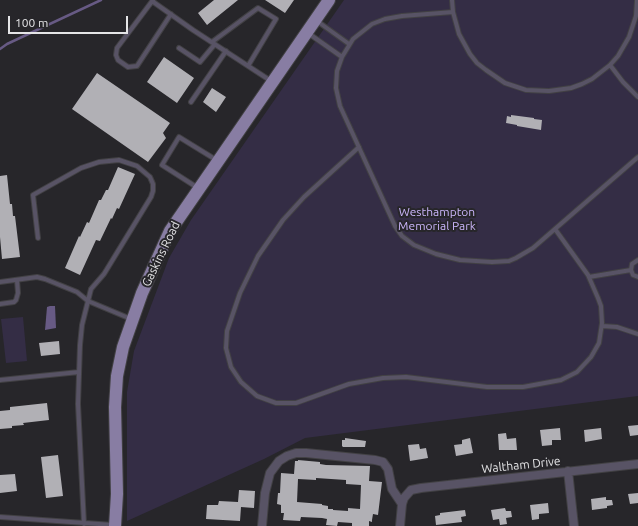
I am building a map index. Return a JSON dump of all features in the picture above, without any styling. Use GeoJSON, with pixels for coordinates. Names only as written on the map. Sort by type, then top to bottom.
{"type":"FeatureCollection","features":[{"type":"Feature","properties":{"kind":"main road","name":"Gaskins Road"},"geometry":{"type":"LineString","coordinates":[[115,526],[115,407],[117,376],[123,347],[142,293],[170,231],[329,0]]}},
{"type":"Feature","properties":{"kind":"street"},"geometry":{"type":"LineString","coordinates":[[262,526],[265,493],[270,473],[279,461],[296,453],[383,462],[388,469],[392,489],[402,504],[400,526]]}},
{"type":"Feature","properties":{"kind":"street","name":"Waltham Drive"},"geometry":{"type":"LineString","coordinates":[[402,504],[411,490],[421,488],[638,464]]}},
{"type":"Feature","properties":{"kind":"street"},"geometry":{"type":"LineString","coordinates":[[568,471],[574,526]]}},
{"type":"Feature","properties":{"kind":"lane"},"geometry":{"type":"LineString","coordinates":[[171,14],[136,66],[128,67],[118,60],[116,55],[117,48],[152,0],[213,43],[273,82]]}},
{"type":"Feature","properties":{"kind":"lane"},"geometry":{"type":"LineString","coordinates":[[452,0],[453,12],[459,34],[474,58],[486,70],[495,77],[515,87],[549,92],[582,84],[592,79],[610,65],[618,56],[629,37],[636,16],[638,0]]}},
{"type":"Feature","properties":{"kind":"lane"},"geometry":{"type":"LineString","coordinates":[[179,48],[200,62],[213,43],[258,8],[276,19],[248,66]]}},
{"type":"Feature","properties":{"kind":"lane"},"geometry":{"type":"LineString","coordinates":[[453,12],[402,16],[385,19],[372,24],[349,44],[337,71],[337,95],[340,106],[395,226],[402,236],[424,250],[460,260],[492,262],[509,261],[525,253],[555,229],[638,157]]}},
{"type":"Feature","properties":{"kind":"lane"},"geometry":{"type":"LineString","coordinates":[[316,20],[349,44]]}},
{"type":"Feature","properties":{"kind":"lane"},"geometry":{"type":"LineString","coordinates":[[307,32],[342,57]]}},
{"type":"Feature","properties":{"kind":"lane"},"geometry":{"type":"LineString","coordinates":[[191,102],[226,51]]}},
{"type":"Feature","properties":{"kind":"lane"},"geometry":{"type":"LineString","coordinates":[[610,65],[623,82],[638,97]]}},
{"type":"Feature","properties":{"kind":"lane"},"geometry":{"type":"LineString","coordinates":[[199,189],[162,165],[179,137],[218,161]]}},
{"type":"Feature","properties":{"kind":"lane"},"geometry":{"type":"LineString","coordinates":[[359,147],[304,197],[283,220],[258,256],[240,293],[227,331],[226,348],[231,367],[241,382],[257,396],[276,403],[296,403],[349,384],[383,378],[406,377],[487,387],[523,388],[561,380],[576,372],[591,357],[599,343],[602,326],[600,302],[589,277],[575,255],[555,229]]}},
{"type":"Feature","properties":{"kind":"lane"},"geometry":{"type":"LineString","coordinates":[[38,238],[33,194],[81,168],[99,162],[119,160],[136,166],[150,177],[153,184],[151,198],[104,274],[92,289],[82,325],[78,404],[84,524]]}},
{"type":"Feature","properties":{"kind":"lane"},"geometry":{"type":"LineString","coordinates":[[638,260],[632,264],[631,270],[633,274],[638,277]]}},
{"type":"Feature","properties":{"kind":"lane"},"geometry":{"type":"LineString","coordinates":[[589,277],[631,270]]}},
{"type":"Feature","properties":{"kind":"lane"},"geometry":{"type":"LineString","coordinates":[[0,282],[37,277],[45,279],[77,292],[88,301],[133,320]]}},
{"type":"Feature","properties":{"kind":"lane"},"geometry":{"type":"LineString","coordinates":[[0,304],[14,302],[16,300],[18,293],[16,280]]}},
{"type":"Feature","properties":{"kind":"lane"},"geometry":{"type":"LineString","coordinates":[[602,326],[617,327],[638,334]]}},
{"type":"Feature","properties":{"kind":"lane"},"geometry":{"type":"LineString","coordinates":[[0,380],[79,372]]}},
{"type":"Feature","properties":{"kind":"lane"},"geometry":{"type":"LineString","coordinates":[[0,517],[115,526]]}},
{"type":"Feature","properties":{"kind":"green space","name":"Westhampton Memorial Park"},"geometry":{"type":"Polygon","coordinates":[[[344,0],[638,0],[638,396],[305,438],[264,459],[127,521],[127,392],[134,351],[169,258],[191,220],[344,0]]]}},
{"type":"Feature","properties":{"kind":"green space"},"geometry":{"type":"Polygon","coordinates":[[[23,317],[27,361],[6,363],[1,319],[23,317]]]}},
{"type":"Feature","properties":{"kind":"shaded area"},"geometry":{"type":"Polygon","coordinates":[[[55,306],[56,328],[45,330],[47,307],[55,306]]]}},
{"type":"Feature","properties":{"kind":"building"},"geometry":{"type":"Polygon","coordinates":[[[214,0],[238,0],[207,25],[198,13],[214,0]]]}},
{"type":"Feature","properties":{"kind":"building"},"geometry":{"type":"Polygon","coordinates":[[[265,0],[294,0],[285,13],[265,0]]]}},
{"type":"Feature","properties":{"kind":"building"},"geometry":{"type":"Polygon","coordinates":[[[164,57],[194,78],[177,103],[147,82],[164,57]]]}},
{"type":"Feature","properties":{"kind":"building"},"geometry":{"type":"Polygon","coordinates":[[[97,73],[170,123],[163,133],[166,138],[148,162],[72,109],[97,73]]]}},
{"type":"Feature","properties":{"kind":"building"},"geometry":{"type":"Polygon","coordinates":[[[212,88],[226,97],[216,112],[203,102],[212,88]]]}},
{"type":"Feature","properties":{"kind":"building"},"geometry":{"type":"Polygon","coordinates":[[[511,115],[542,120],[541,130],[506,123],[507,116],[511,117],[511,115]]]}},
{"type":"Feature","properties":{"kind":"building"},"geometry":{"type":"Polygon","coordinates":[[[118,167],[135,174],[119,209],[117,208],[112,219],[111,218],[100,241],[96,240],[80,275],[65,268],[79,236],[80,237],[87,222],[89,223],[99,200],[101,200],[106,190],[108,190],[118,167]]]}},
{"type":"Feature","properties":{"kind":"building"},"geometry":{"type":"Polygon","coordinates":[[[7,175],[10,204],[12,204],[13,216],[15,216],[20,257],[2,259],[0,237],[0,176],[7,175]]]}},
{"type":"Feature","properties":{"kind":"building"},"geometry":{"type":"Polygon","coordinates":[[[59,341],[60,354],[41,356],[39,343],[59,341]]]}},
{"type":"Feature","properties":{"kind":"building"},"geometry":{"type":"Polygon","coordinates":[[[47,403],[49,420],[23,423],[24,425],[0,429],[0,411],[10,410],[10,407],[47,403]]]}},
{"type":"Feature","properties":{"kind":"building"},"geometry":{"type":"Polygon","coordinates":[[[638,425],[638,435],[630,436],[628,426],[638,425]]]}},
{"type":"Feature","properties":{"kind":"building"},"geometry":{"type":"Polygon","coordinates":[[[560,428],[561,440],[552,440],[552,445],[542,446],[540,430],[560,428]]]}},
{"type":"Feature","properties":{"kind":"building"},"geometry":{"type":"Polygon","coordinates":[[[601,428],[602,439],[585,442],[584,430],[601,428]]]}},
{"type":"Feature","properties":{"kind":"building"},"geometry":{"type":"Polygon","coordinates":[[[506,433],[507,439],[516,438],[517,450],[499,450],[498,434],[506,433]]]}},
{"type":"Feature","properties":{"kind":"building"},"geometry":{"type":"Polygon","coordinates":[[[345,438],[366,441],[365,447],[343,447],[342,440],[345,440],[345,438]]]}},
{"type":"Feature","properties":{"kind":"building"},"geometry":{"type":"Polygon","coordinates":[[[470,438],[473,453],[456,456],[454,445],[462,444],[462,440],[470,438]]]}},
{"type":"Feature","properties":{"kind":"building"},"geometry":{"type":"Polygon","coordinates":[[[419,444],[420,449],[426,448],[428,458],[410,461],[408,445],[419,444]]]}},
{"type":"Feature","properties":{"kind":"building"},"geometry":{"type":"Polygon","coordinates":[[[58,455],[63,496],[46,498],[41,457],[58,455]]]}},
{"type":"Feature","properties":{"kind":"building"},"geometry":{"type":"Polygon","coordinates":[[[295,461],[320,462],[320,464],[326,465],[370,466],[369,481],[382,482],[378,515],[373,514],[372,522],[369,521],[369,526],[352,526],[352,523],[338,522],[337,526],[326,525],[327,519],[322,518],[301,517],[300,521],[283,520],[284,513],[281,513],[281,505],[277,504],[278,493],[280,493],[281,473],[294,474],[295,461]],[[316,478],[316,480],[298,479],[297,502],[322,504],[328,506],[328,509],[333,510],[348,511],[348,508],[360,509],[361,485],[346,484],[346,480],[316,478]]]}},
{"type":"Feature","properties":{"kind":"building"},"geometry":{"type":"Polygon","coordinates":[[[15,474],[17,491],[0,493],[0,475],[15,474]]]}},
{"type":"Feature","properties":{"kind":"building"},"geometry":{"type":"Polygon","coordinates":[[[239,490],[255,491],[254,508],[241,507],[240,521],[206,519],[207,505],[218,505],[219,501],[238,502],[239,490]]]}},
{"type":"Feature","properties":{"kind":"building"},"geometry":{"type":"Polygon","coordinates":[[[638,493],[638,503],[630,504],[628,494],[638,493]]]}},
{"type":"Feature","properties":{"kind":"building"},"geometry":{"type":"Polygon","coordinates":[[[606,497],[606,500],[612,500],[613,505],[607,506],[607,508],[592,510],[591,499],[606,497]]]}},
{"type":"Feature","properties":{"kind":"building"},"geometry":{"type":"Polygon","coordinates":[[[548,503],[549,513],[539,514],[539,519],[532,520],[530,505],[548,503]]]}},
{"type":"Feature","properties":{"kind":"building"},"geometry":{"type":"Polygon","coordinates":[[[505,508],[506,511],[511,511],[512,517],[506,518],[507,524],[500,525],[499,519],[493,520],[491,510],[505,508]]]}},
{"type":"Feature","properties":{"kind":"building"},"geometry":{"type":"Polygon","coordinates":[[[465,510],[466,516],[461,517],[462,522],[436,525],[435,516],[440,515],[440,513],[465,510]]]}},
{"type":"Feature","properties":{"kind":"waterway"},"geometry":{"type":"LineString","coordinates":[[0,49],[7,44],[101,0]]}}]}
